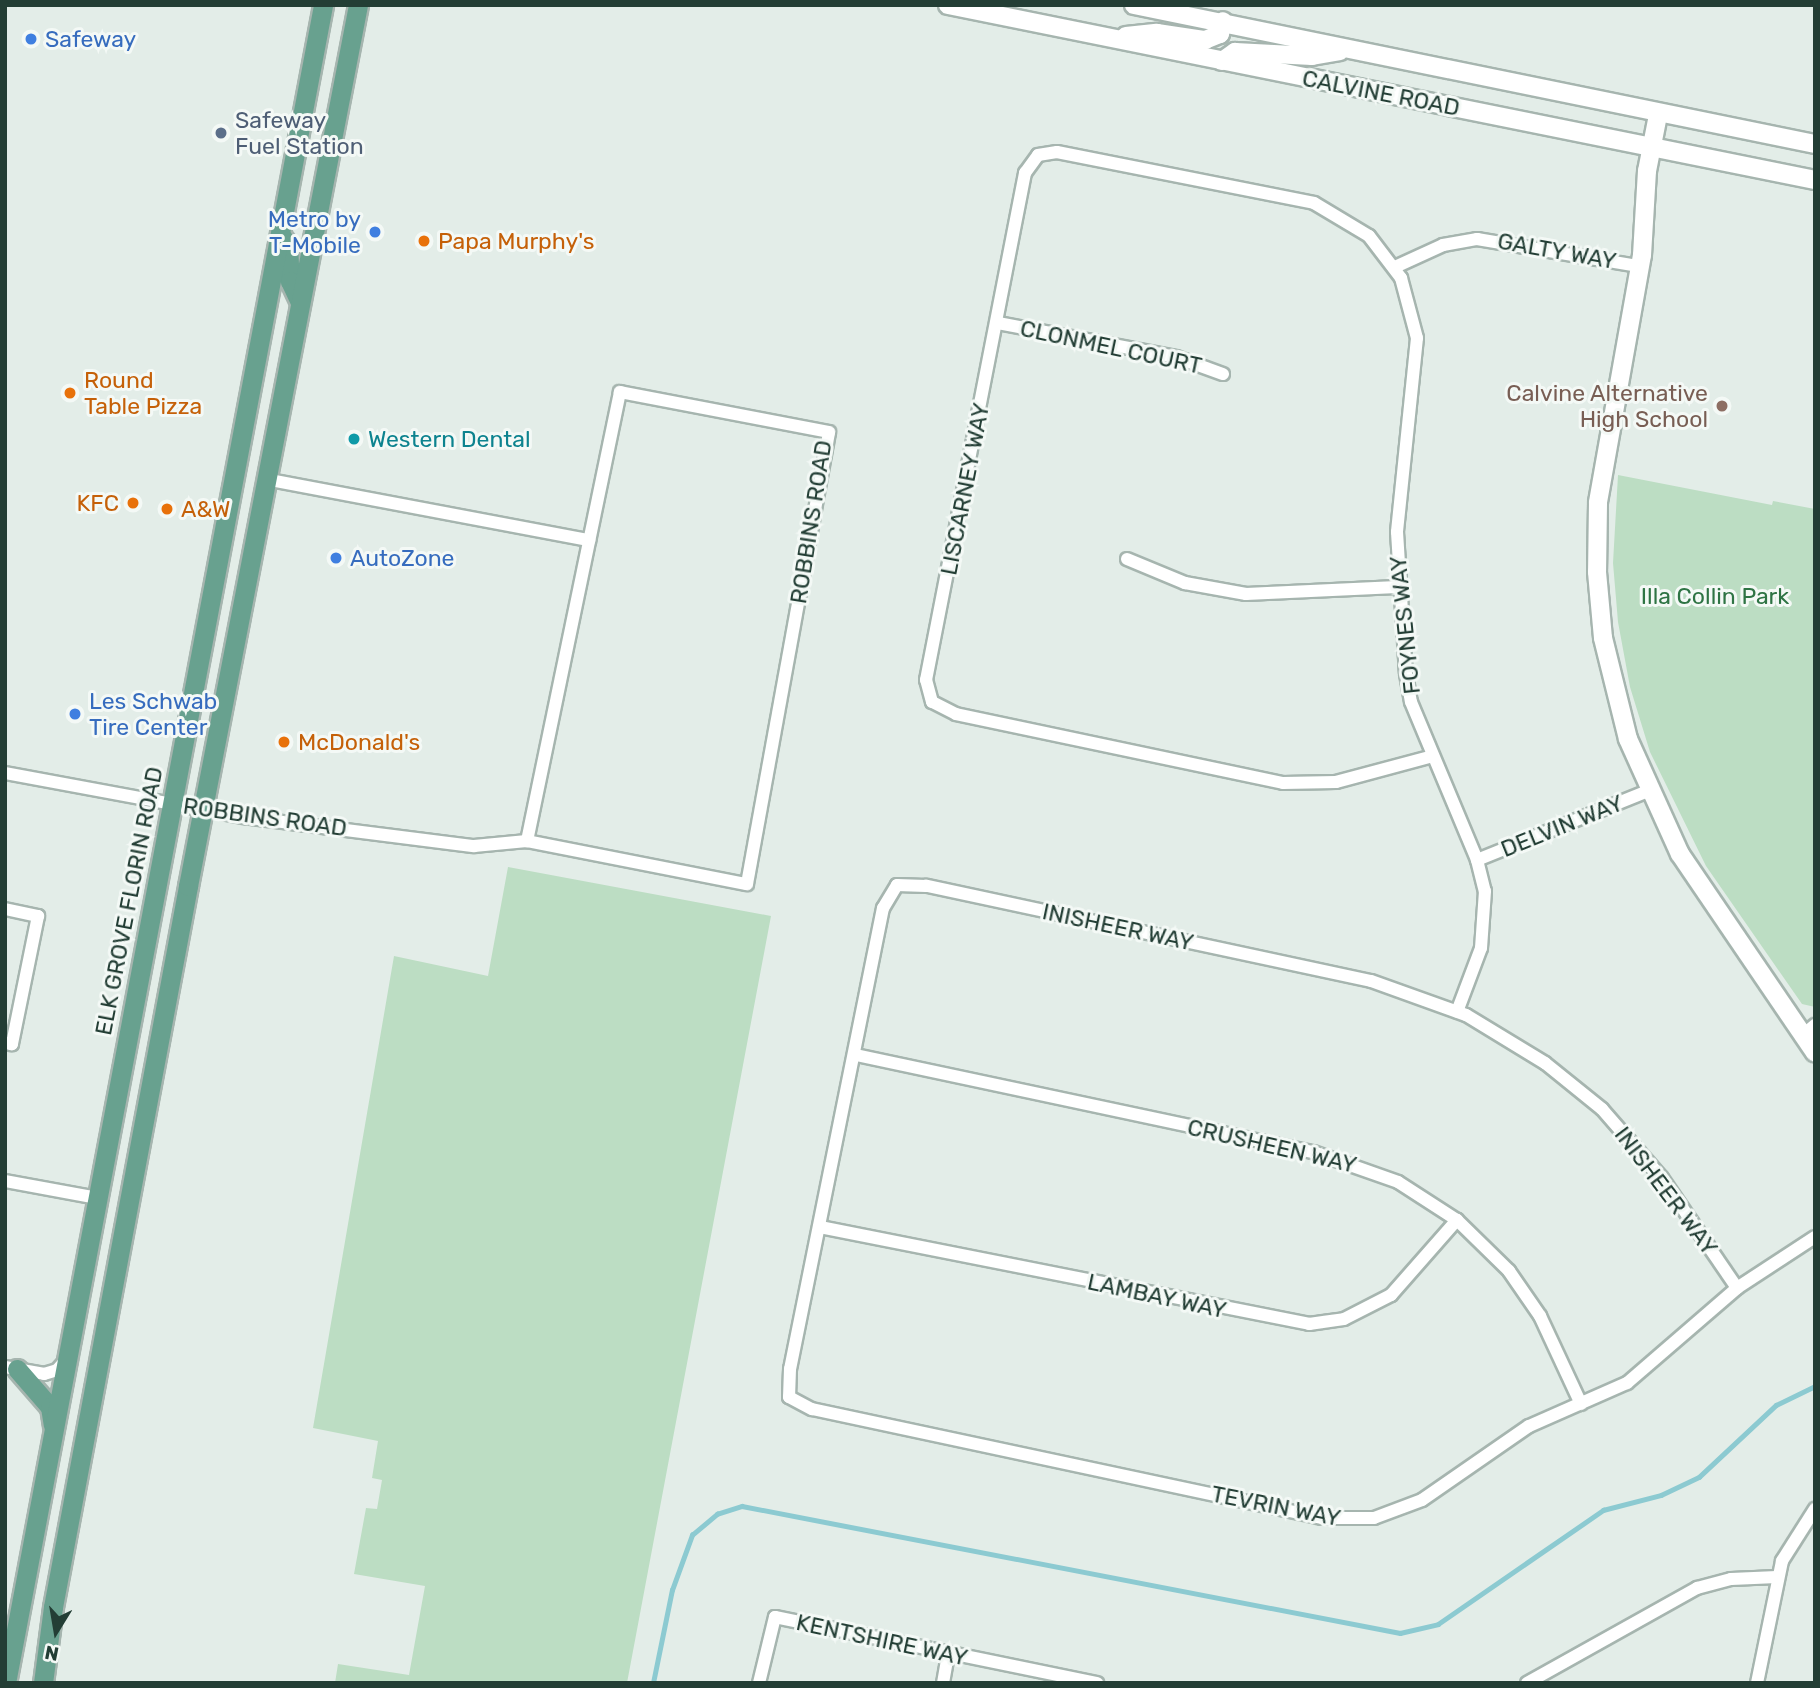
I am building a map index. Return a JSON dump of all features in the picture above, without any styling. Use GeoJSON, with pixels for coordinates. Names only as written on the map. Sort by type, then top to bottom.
{"type":"FeatureCollection","features":[{"type":"Feature","properties":{"kind":"main road","name":"ELK GROVE FLORIN ROAD"},"geometry":{"type":"LineString","coordinates":[[6,1683],[323,5]]}},
{"type":"Feature","properties":{"kind":"main road"},"geometry":{"type":"LineString","coordinates":[[43,1683],[57,1585],[203,809],[270,480],[300,302],[358,5]]}},
{"type":"Feature","properties":{"kind":"main road","name":"CALVINE ROAD"},"geometry":{"type":"LineString","coordinates":[[948,5],[1815,180]]}},
{"type":"Feature","properties":{"kind":"main road","name":"CALVINE ROAD"},"geometry":{"type":"LineString","coordinates":[[1134,5],[1223,21],[1658,115],[1815,144]]}},
{"type":"Feature","properties":{"kind":"main road"},"geometry":{"type":"LineString","coordinates":[[1108,38],[1157,33],[1205,40],[1220,34],[1223,21]]}},
{"type":"Feature","properties":{"kind":"main road"},"geometry":{"type":"LineString","coordinates":[[1222,61],[1228,53],[1312,56],[1350,50]]}},
{"type":"Feature","properties":{"kind":"main road"},"geometry":{"type":"LineString","coordinates":[[1658,115],[1639,266],[1601,473],[1597,560],[1609,674],[1648,791],[1694,876],[1809,1030],[1815,1053]]}},
{"type":"Feature","properties":{"kind":"main road"},"geometry":{"type":"LineString","coordinates":[[280,234],[288,245],[290,281],[300,302]]}},
{"type":"Feature","properties":{"kind":"main road"},"geometry":{"type":"LineString","coordinates":[[11,1368],[50,1407],[54,1432]]}},
{"type":"Feature","properties":{"kind":"street","name":"LISCARNEY WAY"},"geometry":{"type":"LineString","coordinates":[[1395,267],[1369,236],[1347,219],[1314,203],[1057,152],[1038,155],[1025,173],[998,323],[926,680],[932,702],[956,714],[1283,783],[1336,782],[1433,756]]}},
{"type":"Feature","properties":{"kind":"street","name":"GALTY WAY"},"geometry":{"type":"LineString","coordinates":[[1395,267],[1443,245],[1477,239],[1639,266]]}},
{"type":"Feature","properties":{"kind":"street","name":"FOYNES WAY"},"geometry":{"type":"LineString","coordinates":[[1395,267],[1411,302],[1417,338],[1400,475],[1398,587],[1411,702],[1477,860],[1485,891],[1485,921],[1481,948],[1457,1012]]}},
{"type":"Feature","properties":{"kind":"street","name":"CLONMEL COURT"},"geometry":{"type":"LineString","coordinates":[[998,323],[1176,357],[1223,374]]}},
{"type":"Feature","properties":{"kind":"street","name":"ROBBINS ROAD"},"geometry":{"type":"LineString","coordinates":[[5,773],[203,809],[474,846],[527,841],[747,884],[829,432],[620,392],[527,841]]}},
{"type":"Feature","properties":{"kind":"street"},"geometry":{"type":"LineString","coordinates":[[270,480],[589,540]]}},
{"type":"Feature","properties":{"kind":"street"},"geometry":{"type":"LineString","coordinates":[[1127,559],[1185,583],[1246,594],[1398,587]]}},
{"type":"Feature","properties":{"kind":"street","name":"DELVIN WAY"},"geometry":{"type":"LineString","coordinates":[[1477,860],[1648,791]]}},
{"type":"Feature","properties":{"kind":"street","name":"INISHEER WAY"},"geometry":{"type":"LineString","coordinates":[[789,1397],[790,1369],[856,1055],[883,908],[897,885],[926,886],[1371,981],[1457,1012],[1515,1042],[1602,1110],[1662,1178],[1737,1288]]}},
{"type":"Feature","properties":{"kind":"street"},"geometry":{"type":"LineString","coordinates":[[5,909],[38,916],[12,1044],[5,1043]]}},
{"type":"Feature","properties":{"kind":"street","name":"CRUSHEEN WAY"},"geometry":{"type":"LineString","coordinates":[[856,1055],[1331,1156],[1398,1182],[1457,1220],[1520,1286],[1548,1331],[1581,1404]]}},
{"type":"Feature","properties":{"kind":"street"},"geometry":{"type":"LineString","coordinates":[[5,1181],[98,1198]]}},
{"type":"Feature","properties":{"kind":"street","name":"LAMBAY WAY"},"geometry":{"type":"LineString","coordinates":[[820,1227],[1309,1324],[1352,1316],[1391,1295],[1457,1220]]}},
{"type":"Feature","properties":{"kind":"street","name":"TEVRIN WAY"},"geometry":{"type":"LineString","coordinates":[[789,1397],[812,1409],[1339,1520],[1374,1518],[1407,1508],[1529,1426],[1627,1383],[1737,1288],[1815,1237]]}},
{"type":"Feature","properties":{"kind":"street"},"geometry":{"type":"LineString","coordinates":[[11,1368],[44,1374],[57,1370],[67,1358]]}},
{"type":"Feature","properties":{"kind":"street"},"geometry":{"type":"LineString","coordinates":[[1757,1683],[1777,1577],[1789,1544],[1815,1509]]}},
{"type":"Feature","properties":{"kind":"street"},"geometry":{"type":"LineString","coordinates":[[1527,1683],[1697,1588],[1731,1579],[1777,1577]]}},
{"type":"Feature","properties":{"kind":"street","name":"KENTSHIRE WAY"},"geometry":{"type":"LineString","coordinates":[[759,1683],[775,1617],[948,1656],[1097,1683]]}},
{"type":"Feature","properties":{"kind":"street"},"geometry":{"type":"LineString","coordinates":[[943,1683],[948,1656]]}},
{"type":"Feature","properties":{"kind":"green space","name":"Illa Collin Park"},"geometry":{"type":"Polygon","coordinates":[[[1618,475],[1772,505],[1773,501],[1815,509],[1815,1007],[1802,1004],[1706,866],[1650,752],[1630,687],[1618,622],[1613,563],[1618,475]]]}},
{"type":"Feature","properties":{"kind":"green space"},"geometry":{"type":"Polygon","coordinates":[[[508,867],[771,916],[627,1683],[335,1683],[338,1664],[409,1675],[425,1586],[354,1574],[366,1508],[377,1509],[382,1480],[372,1478],[378,1441],[313,1428],[394,956],[488,976],[508,867]]]}},
{"type":"Feature","properties":{"kind":"waterway"},"geometry":{"type":"LineString","coordinates":[[653,1683],[672,1590],[692,1535],[717,1514],[742,1506],[1400,1633],[1438,1624],[1603,1510],[1661,1495],[1699,1477],[1776,1405],[1815,1386]]}},
{"type":"Feature","properties":{"kind":"place","name":"Safeway"},"geometry":{"type":"Point","coordinates":[31,39]}},
{"type":"Feature","properties":{"kind":"place","name":"Safeway Fuel Station"},"geometry":{"type":"Point","coordinates":[221,133]}},
{"type":"Feature","properties":{"kind":"place","name":"Metro by T-Mobile"},"geometry":{"type":"Point","coordinates":[375,232]}},
{"type":"Feature","properties":{"kind":"place","name":"Papa Murphy's"},"geometry":{"type":"Point","coordinates":[424,241]}},
{"type":"Feature","properties":{"kind":"place","name":"Round Table Pizza"},"geometry":{"type":"Point","coordinates":[70,393]}},
{"type":"Feature","properties":{"kind":"place","name":"Calvine Alternative High School"},"geometry":{"type":"Point","coordinates":[1722,406]}},
{"type":"Feature","properties":{"kind":"place","name":"Western Dental"},"geometry":{"type":"Point","coordinates":[354,439]}},
{"type":"Feature","properties":{"kind":"place","name":"KFC"},"geometry":{"type":"Point","coordinates":[133,503]}},
{"type":"Feature","properties":{"kind":"place","name":"A&W"},"geometry":{"type":"Point","coordinates":[167,509]}},
{"type":"Feature","properties":{"kind":"place","name":"AutoZone"},"geometry":{"type":"Point","coordinates":[336,558]}},
{"type":"Feature","properties":{"kind":"place","name":"Les Schwab Tire Center"},"geometry":{"type":"Point","coordinates":[75,714]}},
{"type":"Feature","properties":{"kind":"place","name":"McDonald's"},"geometry":{"type":"Point","coordinates":[284,742]}}]}
